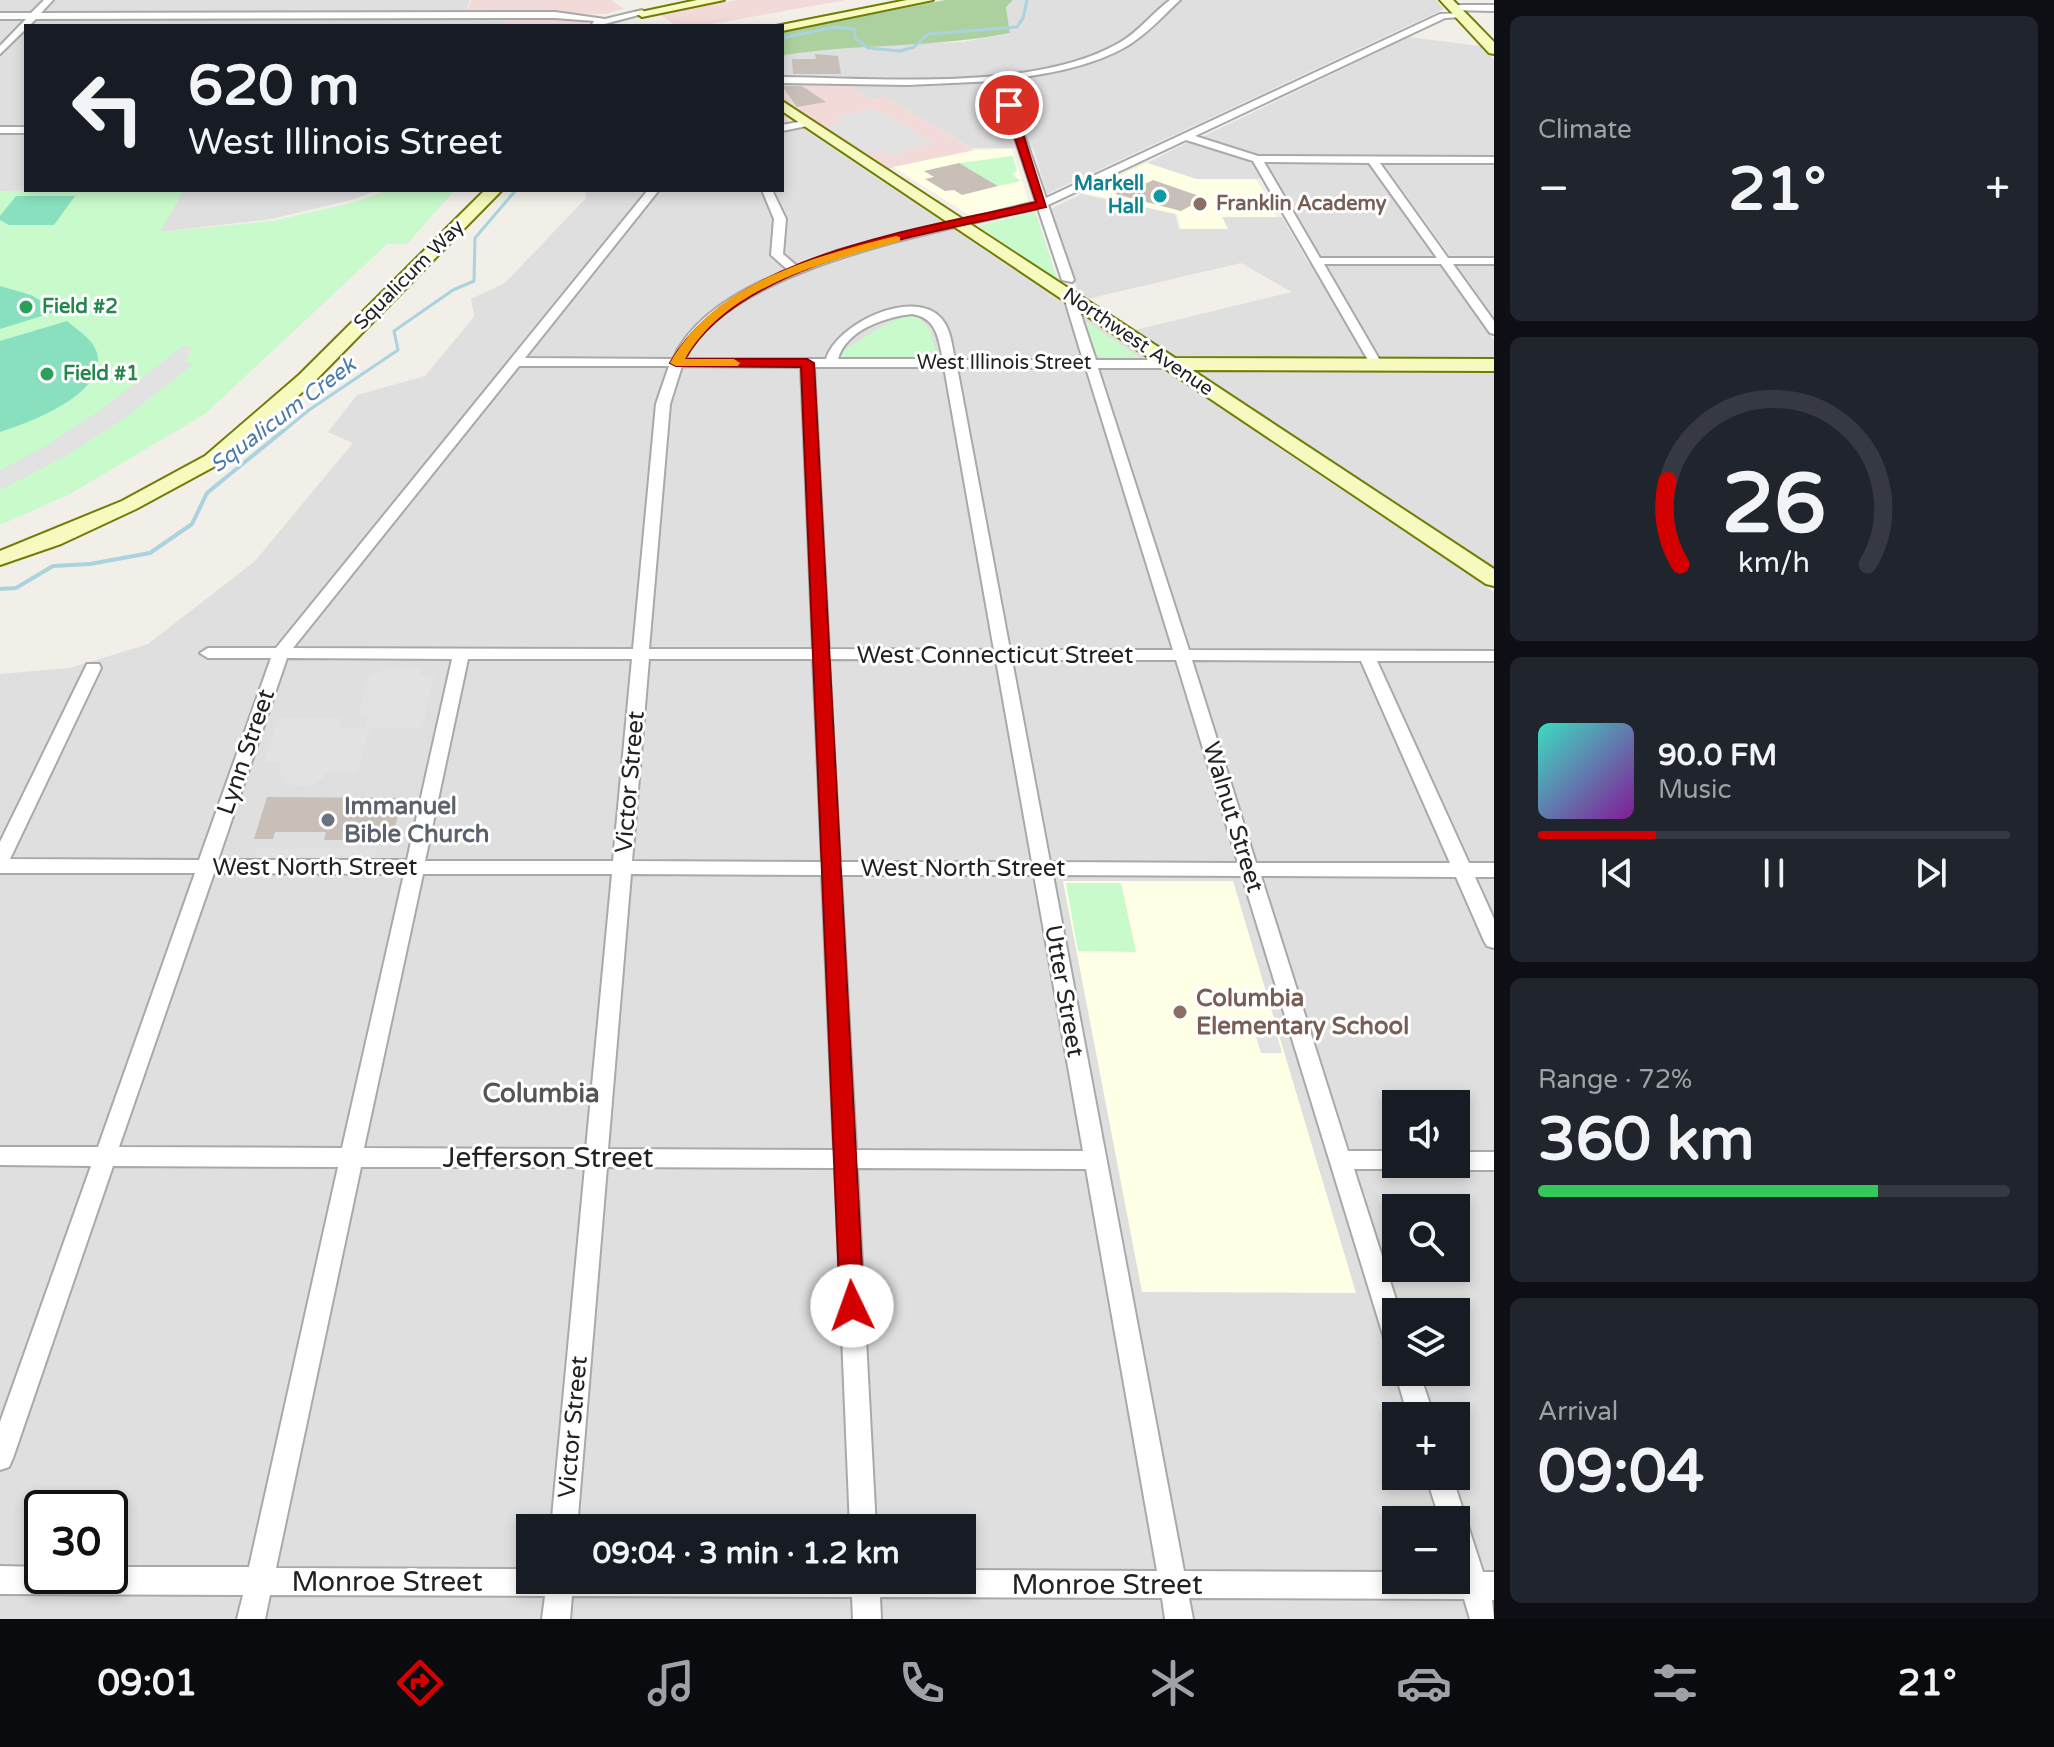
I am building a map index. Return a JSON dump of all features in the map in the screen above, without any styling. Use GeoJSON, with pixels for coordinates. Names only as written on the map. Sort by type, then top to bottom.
{"type":"FeatureCollection","features":[{"type":"Feature","properties":{"kind":"street"},"geometry":{"type":"LineString","coordinates":[[26,24],[49,0]]}},
{"type":"Feature","properties":{"kind":"street"},"geometry":{"type":"LineString","coordinates":[[594,24],[652,19],[718,0]]}},
{"type":"Feature","properties":{"kind":"street"},"geometry":{"type":"LineString","coordinates":[[784,27],[927,0]]}},
{"type":"Feature","properties":{"kind":"street"},"geometry":{"type":"LineString","coordinates":[[784,80],[916,80],[999,76],[1062,66],[1115,49],[1140,34],[1176,0]]}},
{"type":"Feature","properties":{"kind":"street"},"geometry":{"type":"LineString","coordinates":[[628,4],[652,19]]}},
{"type":"Feature","properties":{"kind":"street"},"geometry":{"type":"LineString","coordinates":[[1453,8],[1494,50]]}},
{"type":"Feature","properties":{"kind":"street","name":"Victor Street"},"geometry":{"type":"LineString","coordinates":[[565,1514],[663,404],[685,346],[709,320],[735,300],[794,269],[840,253],[1042,204],[1443,16],[1453,8],[1494,8]]}},
{"type":"Feature","properties":{"kind":"street"},"geometry":{"type":"LineString","coordinates":[[0,16],[555,15],[604,21]]}},
{"type":"Feature","properties":{"kind":"street"},"geometry":{"type":"LineString","coordinates":[[0,51],[24,26]]}},
{"type":"Feature","properties":{"kind":"street","name":"Walnut Street"},"geometry":{"type":"LineString","coordinates":[[999,76],[1069,289],[1384,1298]]}},
{"type":"Feature","properties":{"kind":"street","name":"Northwest Avenue"},"geometry":{"type":"LineString","coordinates":[[784,106],[960,224],[1069,289],[1171,364],[1494,579]]}},
{"type":"Feature","properties":{"kind":"street"},"geometry":{"type":"LineString","coordinates":[[784,128],[809,123]]}},
{"type":"Feature","properties":{"kind":"street"},"geometry":{"type":"LineString","coordinates":[[0,130],[24,130]]}},
{"type":"Feature","properties":{"kind":"street"},"geometry":{"type":"LineString","coordinates":[[1187,137],[1257,159],[1492,162]]}},
{"type":"Feature","properties":{"kind":"street"},"geometry":{"type":"LineString","coordinates":[[1257,159],[1376,364]]}},
{"type":"Feature","properties":{"kind":"street"},"geometry":{"type":"LineString","coordinates":[[1372,159],[1494,330]]}},
{"type":"Feature","properties":{"kind":"street","name":"Squalicum Way"},"geometry":{"type":"LineString","coordinates":[[0,558],[53,539],[129,505],[212,460],[306,379],[492,192]]}},
{"type":"Feature","properties":{"kind":"street","name":"Lynn Street"},"geometry":{"type":"LineString","coordinates":[[0,1458],[281,653],[652,192]]}},
{"type":"Feature","properties":{"kind":"street"},"geometry":{"type":"LineString","coordinates":[[768,192],[780,219],[777,255],[794,269]]}},
{"type":"Feature","properties":{"kind":"street"},"geometry":{"type":"LineString","coordinates":[[1316,261],[1494,261]]}},
{"type":"Feature","properties":{"kind":"street","name":"Utter Street"},"geometry":{"type":"LineString","coordinates":[[831,363],[831,352],[837,344],[859,327],[887,314],[914,311],[937,319],[950,363],[1179,1619]]}},
{"type":"Feature","properties":{"kind":"street","name":"West Illinois Street"},"geometry":{"type":"LineString","coordinates":[[514,362],[1494,365]]}},
{"type":"Feature","properties":{"kind":"street"},"geometry":{"type":"LineString","coordinates":[[807,363],[862,1514]]}},
{"type":"Feature","properties":{"kind":"street","name":"West Connecticut Street"},"geometry":{"type":"LineString","coordinates":[[208,653],[1494,656]]}},
{"type":"Feature","properties":{"kind":"street"},"geometry":{"type":"LineString","coordinates":[[251,1619],[461,654]]}},
{"type":"Feature","properties":{"kind":"street"},"geometry":{"type":"LineString","coordinates":[[1367,656],[1494,941]]}},
{"type":"Feature","properties":{"kind":"street"},"geometry":{"type":"LineString","coordinates":[[0,864],[93,668]]}},
{"type":"Feature","properties":{"kind":"street","name":"West North Street"},"geometry":{"type":"LineString","coordinates":[[0,864],[1494,870]]}},
{"type":"Feature","properties":{"kind":"street","name":"Jefferson Street"},"geometry":{"type":"LineString","coordinates":[[0,1156],[1095,1160]]}},
{"type":"Feature","properties":{"kind":"street"},"geometry":{"type":"LineString","coordinates":[[1341,1160],[1382,1160]]}},
{"type":"Feature","properties":{"kind":"street"},"geometry":{"type":"LineString","coordinates":[[1470,1161],[1494,1161]]}},
{"type":"Feature","properties":{"kind":"street"},"geometry":{"type":"LineString","coordinates":[[1470,1558],[1484,1586],[1484,1619]]}},
{"type":"Feature","properties":{"kind":"street","name":"Monroe Street"},"geometry":{"type":"LineString","coordinates":[[0,1580],[516,1581]]}},
{"type":"Feature","properties":{"kind":"street","name":"Monroe Street"},"geometry":{"type":"LineString","coordinates":[[976,1583],[1484,1586]]}},
{"type":"Feature","properties":{"kind":"street"},"geometry":{"type":"LineString","coordinates":[[556,1619],[559,1594]]}},
{"type":"Feature","properties":{"kind":"street"},"geometry":{"type":"LineString","coordinates":[[866,1594],[867,1619]]}},
{"type":"Feature","properties":{"kind":"shaded area"},"geometry":{"type":"Polygon","coordinates":[[[0,0],[470,0],[464,18],[506,18],[504,24],[24,24],[24,191],[0,191],[0,0]]]}},
{"type":"Feature","properties":{"kind":"shaded area"},"geometry":{"type":"Polygon","coordinates":[[[471,0],[611,0],[624,9],[605,14],[466,13],[471,0]]]}},
{"type":"Feature","properties":{"kind":"shaded area"},"geometry":{"type":"Polygon","coordinates":[[[737,0],[846,0],[712,24],[673,24],[659,14],[737,0]]]}},
{"type":"Feature","properties":{"kind":"shaded area"},"geometry":{"type":"Polygon","coordinates":[[[1013,0],[1436,0],[1444,9],[1047,194],[1033,148],[971,148],[886,97],[871,100],[848,84],[847,76],[784,77],[785,55],[843,46],[963,42],[1010,33],[1006,6],[1013,0]]]}},
{"type":"Feature","properties":{"kind":"shaded area"},"geometry":{"type":"Polygon","coordinates":[[[506,18],[594,21],[581,24],[504,24],[506,18]]]}},
{"type":"Feature","properties":{"kind":"shaded area"},"geometry":{"type":"Polygon","coordinates":[[[1409,37],[1480,46],[1494,60],[1494,158],[1260,157],[1200,138],[1409,37]]]}},
{"type":"Feature","properties":{"kind":"shaded area"},"geometry":{"type":"Polygon","coordinates":[[[784,83],[847,83],[871,100],[886,97],[974,150],[887,169],[804,113],[786,117],[789,123],[784,124],[784,83]]]}},
{"type":"Feature","properties":{"kind":"shaded area"},"geometry":{"type":"Polygon","coordinates":[[[869,110],[881,111],[933,143],[890,156],[883,151],[868,154],[827,126],[842,123],[835,117],[869,110]]]}},
{"type":"Feature","properties":{"kind":"shaded area"},"geometry":{"type":"Polygon","coordinates":[[[804,129],[1494,592],[1494,1619],[0,1619],[0,674],[70,668],[148,644],[255,561],[353,443],[328,432],[357,395],[425,376],[474,317],[471,299],[505,283],[586,198],[585,192],[784,192],[784,132],[804,129]]]}},
{"type":"Feature","properties":{"kind":"shaded area"},"geometry":{"type":"Polygon","coordinates":[[[1188,142],[1256,164],[1369,163],[1437,259],[1322,258],[1275,179],[1196,179],[1147,163],[1188,142]]]}},
{"type":"Feature","properties":{"kind":"shaded area"},"geometry":{"type":"Polygon","coordinates":[[[1012,149],[1029,203],[983,215],[969,215],[893,167],[976,150],[1012,149]]]}},
{"type":"Feature","properties":{"kind":"shaded area","name":"Franklin Academy"},"geometry":{"type":"Polygon","coordinates":[[[1147,163],[1196,179],[1256,179],[1277,217],[1222,217],[1228,229],[1181,229],[1177,214],[1082,193],[1147,163]]]}},
{"type":"Feature","properties":{"kind":"shaded area"},"geometry":{"type":"Polygon","coordinates":[[[1383,163],[1494,163],[1494,317],[1457,266],[1383,163]]]}},
{"type":"Feature","properties":{"kind":"shaded area"},"geometry":{"type":"Polygon","coordinates":[[[183,192],[372,192],[271,219],[159,232],[183,192]]]}},
{"type":"Feature","properties":{"kind":"shaded area"},"geometry":{"type":"Polygon","coordinates":[[[1082,194],[1175,214],[1179,229],[1227,229],[1222,217],[1282,217],[1309,264],[1440,265],[1494,341],[1494,571],[1131,331],[1292,292],[1241,263],[1087,299],[1079,294],[1050,209],[1082,194]]]}},
{"type":"Feature","properties":{"kind":"shaded area"},"geometry":{"type":"Polygon","coordinates":[[[183,346],[191,348],[186,362],[193,364],[125,418],[66,456],[0,490],[0,470],[44,447],[98,412],[183,346]]]}},
{"type":"Feature","properties":{"kind":"shaded area"},"geometry":{"type":"Polygon","coordinates":[[[383,667],[421,667],[420,675],[435,675],[422,729],[370,728],[358,773],[323,773],[325,777],[315,786],[284,785],[285,780],[279,771],[281,762],[264,762],[278,718],[341,718],[339,728],[365,728],[368,717],[358,717],[370,673],[381,673],[383,667]]]}},
{"type":"Feature","properties":{"kind":"shaded area"},"geometry":{"type":"Polygon","coordinates":[[[374,848],[379,856],[258,857],[253,849],[374,848]]]}},
{"type":"Feature","properties":{"kind":"shaded area","name":"Columbia Elementary School"},"geometry":{"type":"Polygon","coordinates":[[[1063,881],[1233,881],[1356,1293],[1142,1292],[1063,881]]]}},
{"type":"Feature","properties":{"kind":"shaded area"},"geometry":{"type":"Polygon","coordinates":[[[1251,1021],[1273,1021],[1282,1053],[1261,1053],[1251,1021]]]}},
{"type":"Feature","properties":{"kind":"green space"},"geometry":{"type":"Polygon","coordinates":[[[945,0],[1013,0],[1006,7],[1010,33],[982,38],[813,51],[784,56],[784,32],[945,0]]]}},
{"type":"Feature","properties":{"kind":"green space"},"geometry":{"type":"Polygon","coordinates":[[[1013,156],[1017,171],[1012,174],[1021,181],[998,186],[959,163],[1013,156]]]}},
{"type":"Feature","properties":{"kind":"green space"},"geometry":{"type":"Polygon","coordinates":[[[0,191],[183,192],[160,232],[272,221],[352,203],[383,192],[453,192],[407,244],[387,244],[205,414],[70,494],[0,525],[0,191]]]}},
{"type":"Feature","properties":{"kind":"green space"},"geometry":{"type":"Polygon","coordinates":[[[16,196],[75,196],[54,225],[9,225],[0,220],[0,216],[16,196]]]}},
{"type":"Feature","properties":{"kind":"green space"},"geometry":{"type":"Polygon","coordinates":[[[1035,212],[1057,279],[978,226],[1035,212]]]}},
{"type":"Feature","properties":{"kind":"green space","name":"Field #2"},"geometry":{"type":"Polygon","coordinates":[[[0,286],[31,295],[58,311],[0,329],[0,286]]]}},
{"type":"Feature","properties":{"kind":"green space"},"geometry":{"type":"Polygon","coordinates":[[[908,315],[922,320],[926,325],[937,358],[831,358],[888,323],[908,315]]]}},
{"type":"Feature","properties":{"kind":"green space","name":"Field #1"},"geometry":{"type":"Polygon","coordinates":[[[67,321],[88,339],[97,353],[97,368],[90,381],[79,394],[46,414],[0,432],[0,341],[67,321]]]}},
{"type":"Feature","properties":{"kind":"green space"},"geometry":{"type":"Polygon","coordinates":[[[1087,322],[1139,359],[1108,359],[1096,354],[1084,323],[1087,322]]]}},
{"type":"Feature","properties":{"kind":"green space"},"geometry":{"type":"Polygon","coordinates":[[[1066,883],[1121,883],[1136,952],[1078,951],[1066,883]]]}},
{"type":"Feature","properties":{"kind":"building"},"geometry":{"type":"Polygon","coordinates":[[[815,54],[838,56],[841,74],[793,74],[792,59],[816,59],[815,54]]]}},
{"type":"Feature","properties":{"kind":"building"},"geometry":{"type":"Polygon","coordinates":[[[784,86],[802,86],[826,102],[797,107],[784,86]]]}},
{"type":"Feature","properties":{"kind":"building"},"geometry":{"type":"Polygon","coordinates":[[[959,163],[998,186],[962,195],[954,190],[945,191],[925,179],[934,177],[924,171],[959,163]]]}},
{"type":"Feature","properties":{"kind":"building","name":"Markell Hall"},"geometry":{"type":"Polygon","coordinates":[[[1130,177],[1147,183],[1153,180],[1205,198],[1181,211],[1115,194],[1122,190],[1112,186],[1130,177]]]}},
{"type":"Feature","properties":{"kind":"building","name":"Immanuel Bible Church"},"geometry":{"type":"Polygon","coordinates":[[[267,797],[402,798],[392,840],[324,840],[326,832],[275,832],[273,839],[254,839],[267,797]]]}},
{"type":"Feature","properties":{"kind":"waterway","name":"Squalicum Creek"},"geometry":{"type":"LineString","coordinates":[[784,38],[836,27],[854,29],[855,38],[868,48],[900,51],[914,47],[928,34],[1017,27],[1023,18],[1027,0]]}},
{"type":"Feature","properties":{"kind":"waterway","name":"Squalicum Creek"},"geometry":{"type":"LineString","coordinates":[[281,433],[309,410],[398,350],[394,331],[453,290],[474,281],[475,238],[514,192]]}},
{"type":"Feature","properties":{"kind":"waterway","name":"Squalicum Creek"},"geometry":{"type":"LineString","coordinates":[[0,589],[16,588],[53,566],[90,564],[150,553],[192,524],[207,493],[283,431]]}},
{"type":"Feature","properties":{"kind":"slow traffic"},"geometry":{"type":"LineString","coordinates":[[734,363],[676,363],[685,346],[709,320],[764,283],[813,262],[896,239]]}},
{"type":"Feature","properties":{"kind":"place","name":"Markell Hall"},"geometry":{"type":"Point","coordinates":[1160,196]}},
{"type":"Feature","properties":{"kind":"place","name":"Franklin Academy"},"geometry":{"type":"Point","coordinates":[1200,204]}},
{"type":"Feature","properties":{"kind":"place","name":"Field #2"},"geometry":{"type":"Point","coordinates":[26,307]}},
{"type":"Feature","properties":{"kind":"place","name":"Field #1"},"geometry":{"type":"Point","coordinates":[47,374]}},
{"type":"Feature","properties":{"kind":"place","name":"Immanuel Bible Church"},"geometry":{"type":"Point","coordinates":[328,820]}},
{"type":"Feature","properties":{"kind":"place","name":"Columbia Elementary School"},"geometry":{"type":"Point","coordinates":[1180,1012]}},
{"type":"Feature","properties":{"kind":"district","name":"Columbia"},"geometry":{"type":"Point","coordinates":[541,1093]}},
{"type":"Feature","properties":{"kind":"route"},"geometry":{"type":"LineString","coordinates":[[852,1306],[807,363],[676,363],[685,346],[709,320],[735,300],[794,269],[840,253],[1042,204],[1009,105]]}}]}
